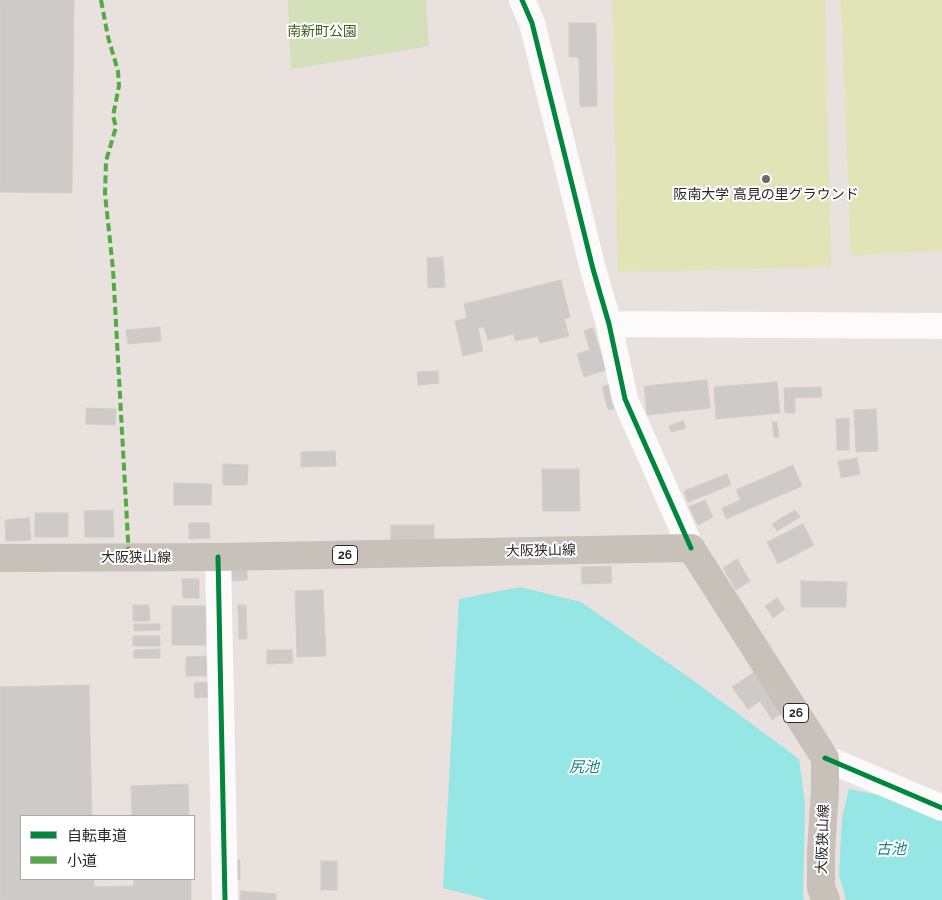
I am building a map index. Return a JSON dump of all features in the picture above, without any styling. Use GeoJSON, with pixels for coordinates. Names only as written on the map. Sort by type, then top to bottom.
{"type":"FeatureCollection","features":[{"type":"Feature","properties":{"kind":"main road","name":"大阪狭山線"},"geometry":{"type":"LineString","coordinates":[[0,558],[218,558],[691,548]]}},
{"type":"Feature","properties":{"kind":"main road","name":"26"},"geometry":{"type":"LineString","coordinates":[[691,548],[825,758]]}},
{"type":"Feature","properties":{"kind":"main road","name":"大阪狭山線"},"geometry":{"type":"LineString","coordinates":[[825,758],[821,888],[826,900]]}},
{"type":"Feature","properties":{"kind":"street"},"geometry":{"type":"LineString","coordinates":[[522,0],[532,22],[593,269],[609,324],[626,399],[691,548]]}},
{"type":"Feature","properties":{"kind":"street"},"geometry":{"type":"LineString","coordinates":[[609,324],[942,326]]}},
{"type":"Feature","properties":{"kind":"street"},"geometry":{"type":"LineString","coordinates":[[218,558],[225,900]]}},
{"type":"Feature","properties":{"kind":"street"},"geometry":{"type":"LineString","coordinates":[[825,758],[942,808]]}},
{"type":"Feature","properties":{"kind":"green space","name":"南新町公園"},"geometry":{"type":"Polygon","coordinates":[[[288,0],[426,0],[429,46],[291,69],[288,0]]]}},
{"type":"Feature","properties":{"kind":"green space"},"geometry":{"type":"Polygon","coordinates":[[[612,0],[825,0],[831,267],[618,272],[612,0]]]}},
{"type":"Feature","properties":{"kind":"green space"},"geometry":{"type":"Polygon","coordinates":[[[841,0],[942,0],[942,251],[851,255],[841,0]]]}},
{"type":"Feature","properties":{"kind":"water","name":"尻池"},"geometry":{"type":"Polygon","coordinates":[[[520,587],[581,602],[694,681],[799,759],[805,803],[804,900],[489,900],[443,888],[459,599],[520,587]]]}},
{"type":"Feature","properties":{"kind":"water","name":"古池"},"geometry":{"type":"Polygon","coordinates":[[[849,789],[911,802],[942,816],[942,900],[846,900],[839,875],[842,818],[849,789]]]}},
{"type":"Feature","properties":{"kind":"building"},"geometry":{"type":"Polygon","coordinates":[[[0,0],[74,0],[72,193],[0,192],[0,0]]]}},
{"type":"Feature","properties":{"kind":"building"},"geometry":{"type":"Polygon","coordinates":[[[569,23],[596,23],[597,106],[580,107],[579,57],[569,57],[569,23]]]}},
{"type":"Feature","properties":{"kind":"building"},"geometry":{"type":"Polygon","coordinates":[[[443,257],[445,287],[428,288],[427,258],[443,257]]]}},
{"type":"Feature","properties":{"kind":"building"},"geometry":{"type":"Polygon","coordinates":[[[561,280],[570,317],[564,319],[569,336],[540,343],[538,336],[515,341],[514,334],[488,340],[484,327],[478,328],[483,351],[463,356],[455,321],[467,318],[464,304],[561,280]]]}},
{"type":"Feature","properties":{"kind":"building"},"geometry":{"type":"Polygon","coordinates":[[[160,327],[161,341],[128,344],[126,330],[160,327]]]}},
{"type":"Feature","properties":{"kind":"building"},"geometry":{"type":"Polygon","coordinates":[[[593,328],[606,370],[584,377],[577,354],[590,350],[584,331],[593,328]]]}},
{"type":"Feature","properties":{"kind":"building"},"geometry":{"type":"Polygon","coordinates":[[[438,371],[439,383],[418,385],[417,372],[438,371]]]}},
{"type":"Feature","properties":{"kind":"building"},"geometry":{"type":"Polygon","coordinates":[[[707,380],[710,408],[647,415],[644,386],[707,380]]]}},
{"type":"Feature","properties":{"kind":"building"},"geometry":{"type":"Polygon","coordinates":[[[777,382],[780,413],[716,419],[714,387],[777,382]]]}},
{"type":"Feature","properties":{"kind":"building"},"geometry":{"type":"Polygon","coordinates":[[[611,384],[618,408],[608,410],[602,387],[611,384]]]}},
{"type":"Feature","properties":{"kind":"building"},"geometry":{"type":"Polygon","coordinates":[[[821,387],[822,397],[795,398],[795,413],[785,413],[784,388],[821,387]]]}},
{"type":"Feature","properties":{"kind":"building"},"geometry":{"type":"Polygon","coordinates":[[[86,408],[116,409],[115,425],[86,424],[86,408]]]}},
{"type":"Feature","properties":{"kind":"building"},"geometry":{"type":"Polygon","coordinates":[[[876,409],[878,451],[856,452],[854,410],[876,409]]]}},
{"type":"Feature","properties":{"kind":"building"},"geometry":{"type":"Polygon","coordinates":[[[849,418],[849,450],[837,450],[836,419],[849,418]]]}},
{"type":"Feature","properties":{"kind":"building"},"geometry":{"type":"Polygon","coordinates":[[[683,421],[686,428],[671,432],[669,426],[683,421]]]}},
{"type":"Feature","properties":{"kind":"building"},"geometry":{"type":"Polygon","coordinates":[[[772,422],[777,422],[779,437],[774,437],[772,422]]]}},
{"type":"Feature","properties":{"kind":"building"},"geometry":{"type":"Polygon","coordinates":[[[335,451],[336,466],[301,467],[301,452],[335,451]]]}},
{"type":"Feature","properties":{"kind":"building"},"geometry":{"type":"Polygon","coordinates":[[[857,458],[860,474],[841,478],[838,461],[857,458]]]}},
{"type":"Feature","properties":{"kind":"building"},"geometry":{"type":"Polygon","coordinates":[[[223,464],[248,465],[247,485],[223,485],[223,464]]]}},
{"type":"Feature","properties":{"kind":"building"},"geometry":{"type":"Polygon","coordinates":[[[793,465],[802,486],[726,519],[722,508],[741,500],[736,490],[793,465]]]}},
{"type":"Feature","properties":{"kind":"building"},"geometry":{"type":"Polygon","coordinates":[[[542,469],[579,469],[580,511],[543,511],[542,469]]]}},
{"type":"Feature","properties":{"kind":"building"},"geometry":{"type":"Polygon","coordinates":[[[727,474],[731,485],[688,502],[684,491],[727,474]]]}},
{"type":"Feature","properties":{"kind":"building"},"geometry":{"type":"Polygon","coordinates":[[[174,483],[212,484],[211,505],[174,505],[174,483]]]}},
{"type":"Feature","properties":{"kind":"building"},"geometry":{"type":"Polygon","coordinates":[[[705,500],[713,517],[698,525],[689,507],[705,500]]]}},
{"type":"Feature","properties":{"kind":"building"},"geometry":{"type":"Polygon","coordinates":[[[113,510],[114,537],[85,537],[84,511],[113,510]]]}},
{"type":"Feature","properties":{"kind":"building"},"geometry":{"type":"Polygon","coordinates":[[[795,510],[800,517],[777,531],[772,524],[795,510]]]}},
{"type":"Feature","properties":{"kind":"building"},"geometry":{"type":"Polygon","coordinates":[[[35,513],[68,513],[68,537],[35,537],[35,513]]]}},
{"type":"Feature","properties":{"kind":"building"},"geometry":{"type":"Polygon","coordinates":[[[29,518],[31,540],[6,541],[5,520],[29,518]]]}},
{"type":"Feature","properties":{"kind":"building"},"geometry":{"type":"Polygon","coordinates":[[[189,523],[209,523],[210,538],[189,539],[189,523]]]}},
{"type":"Feature","properties":{"kind":"building"},"geometry":{"type":"Polygon","coordinates":[[[803,524],[814,545],[778,564],[767,542],[803,524]]]}},
{"type":"Feature","properties":{"kind":"building"},"geometry":{"type":"Polygon","coordinates":[[[391,525],[434,525],[434,541],[391,541],[391,525]]]}},
{"type":"Feature","properties":{"kind":"building"},"geometry":{"type":"Polygon","coordinates":[[[737,559],[750,581],[736,590],[723,568],[737,559]]]}},
{"type":"Feature","properties":{"kind":"building"},"geometry":{"type":"Polygon","coordinates":[[[611,566],[612,583],[582,584],[581,567],[611,566]]]}},
{"type":"Feature","properties":{"kind":"building"},"geometry":{"type":"Polygon","coordinates":[[[247,567],[247,580],[232,581],[231,568],[247,567]]]}},
{"type":"Feature","properties":{"kind":"building"},"geometry":{"type":"Polygon","coordinates":[[[182,579],[199,579],[199,598],[183,598],[182,579]]]}},
{"type":"Feature","properties":{"kind":"building"},"geometry":{"type":"Polygon","coordinates":[[[801,581],[847,582],[846,607],[801,607],[801,581]]]}},
{"type":"Feature","properties":{"kind":"building"},"geometry":{"type":"Polygon","coordinates":[[[323,590],[326,656],[297,657],[295,591],[323,590]]]}},
{"type":"Feature","properties":{"kind":"building"},"geometry":{"type":"Polygon","coordinates":[[[777,598],[785,609],[773,618],[765,606],[777,598]]]}},
{"type":"Feature","properties":{"kind":"building"},"geometry":{"type":"Polygon","coordinates":[[[133,605],[149,605],[150,621],[133,621],[133,605]]]}},
{"type":"Feature","properties":{"kind":"building"},"geometry":{"type":"Polygon","coordinates":[[[238,605],[246,605],[247,639],[239,639],[238,605]]]}},
{"type":"Feature","properties":{"kind":"building"},"geometry":{"type":"Polygon","coordinates":[[[172,606],[206,606],[206,645],[172,645],[172,606]]]}},
{"type":"Feature","properties":{"kind":"building"},"geometry":{"type":"Polygon","coordinates":[[[134,624],[160,624],[160,630],[134,631],[134,624]]]}},
{"type":"Feature","properties":{"kind":"building"},"geometry":{"type":"Polygon","coordinates":[[[133,636],[160,636],[160,646],[133,646],[133,636]]]}},
{"type":"Feature","properties":{"kind":"building"},"geometry":{"type":"Polygon","coordinates":[[[160,649],[160,658],[134,658],[134,650],[160,649]]]}},
{"type":"Feature","properties":{"kind":"building"},"geometry":{"type":"Polygon","coordinates":[[[267,650],[292,650],[293,663],[267,664],[267,650]]]}},
{"type":"Feature","properties":{"kind":"building"},"geometry":{"type":"Polygon","coordinates":[[[206,656],[207,676],[186,676],[186,657],[206,656]]]}},
{"type":"Feature","properties":{"kind":"building"},"geometry":{"type":"Polygon","coordinates":[[[756,671],[784,712],[772,720],[760,701],[748,709],[732,687],[756,671]]]}},
{"type":"Feature","properties":{"kind":"building"},"geometry":{"type":"Polygon","coordinates":[[[208,682],[209,697],[195,698],[194,683],[208,682]]]}},
{"type":"Feature","properties":{"kind":"building"},"geometry":{"type":"Polygon","coordinates":[[[89,685],[92,815],[20,815],[20,880],[94,880],[94,887],[134,886],[134,880],[191,880],[191,900],[0,900],[0,687],[89,685]]]}},
{"type":"Feature","properties":{"kind":"building"},"geometry":{"type":"Polygon","coordinates":[[[188,784],[189,815],[132,815],[131,786],[188,784]]]}},
{"type":"Feature","properties":{"kind":"building"},"geometry":{"type":"Polygon","coordinates":[[[233,860],[240,860],[240,880],[233,880],[233,860]]]}},
{"type":"Feature","properties":{"kind":"building"},"geometry":{"type":"Polygon","coordinates":[[[321,861],[337,861],[337,890],[321,890],[321,861]]]}},
{"type":"Feature","properties":{"kind":"building"},"geometry":{"type":"Polygon","coordinates":[[[241,891],[276,894],[276,900],[240,900],[241,891]]]}},
{"type":"Feature","properties":{"kind":"marked path"},"geometry":{"type":"LineString","coordinates":[[101,0],[108,37],[118,71],[119,86],[113,116],[116,127],[106,161],[105,194],[113,269],[129,558]]}},
{"type":"Feature","properties":{"kind":"cycle path"},"geometry":{"type":"LineString","coordinates":[[522,0],[532,23],[593,269],[609,324],[625,399],[691,548]]}},
{"type":"Feature","properties":{"kind":"cycle path"},"geometry":{"type":"LineString","coordinates":[[218,557],[225,900]]}},
{"type":"Feature","properties":{"kind":"cycle path"},"geometry":{"type":"LineString","coordinates":[[825,758],[942,808]]}},
{"type":"Feature","properties":{"kind":"place","name":"阪南大学 高見の里グラウンド"},"geometry":{"type":"Point","coordinates":[766,179]}}]}
